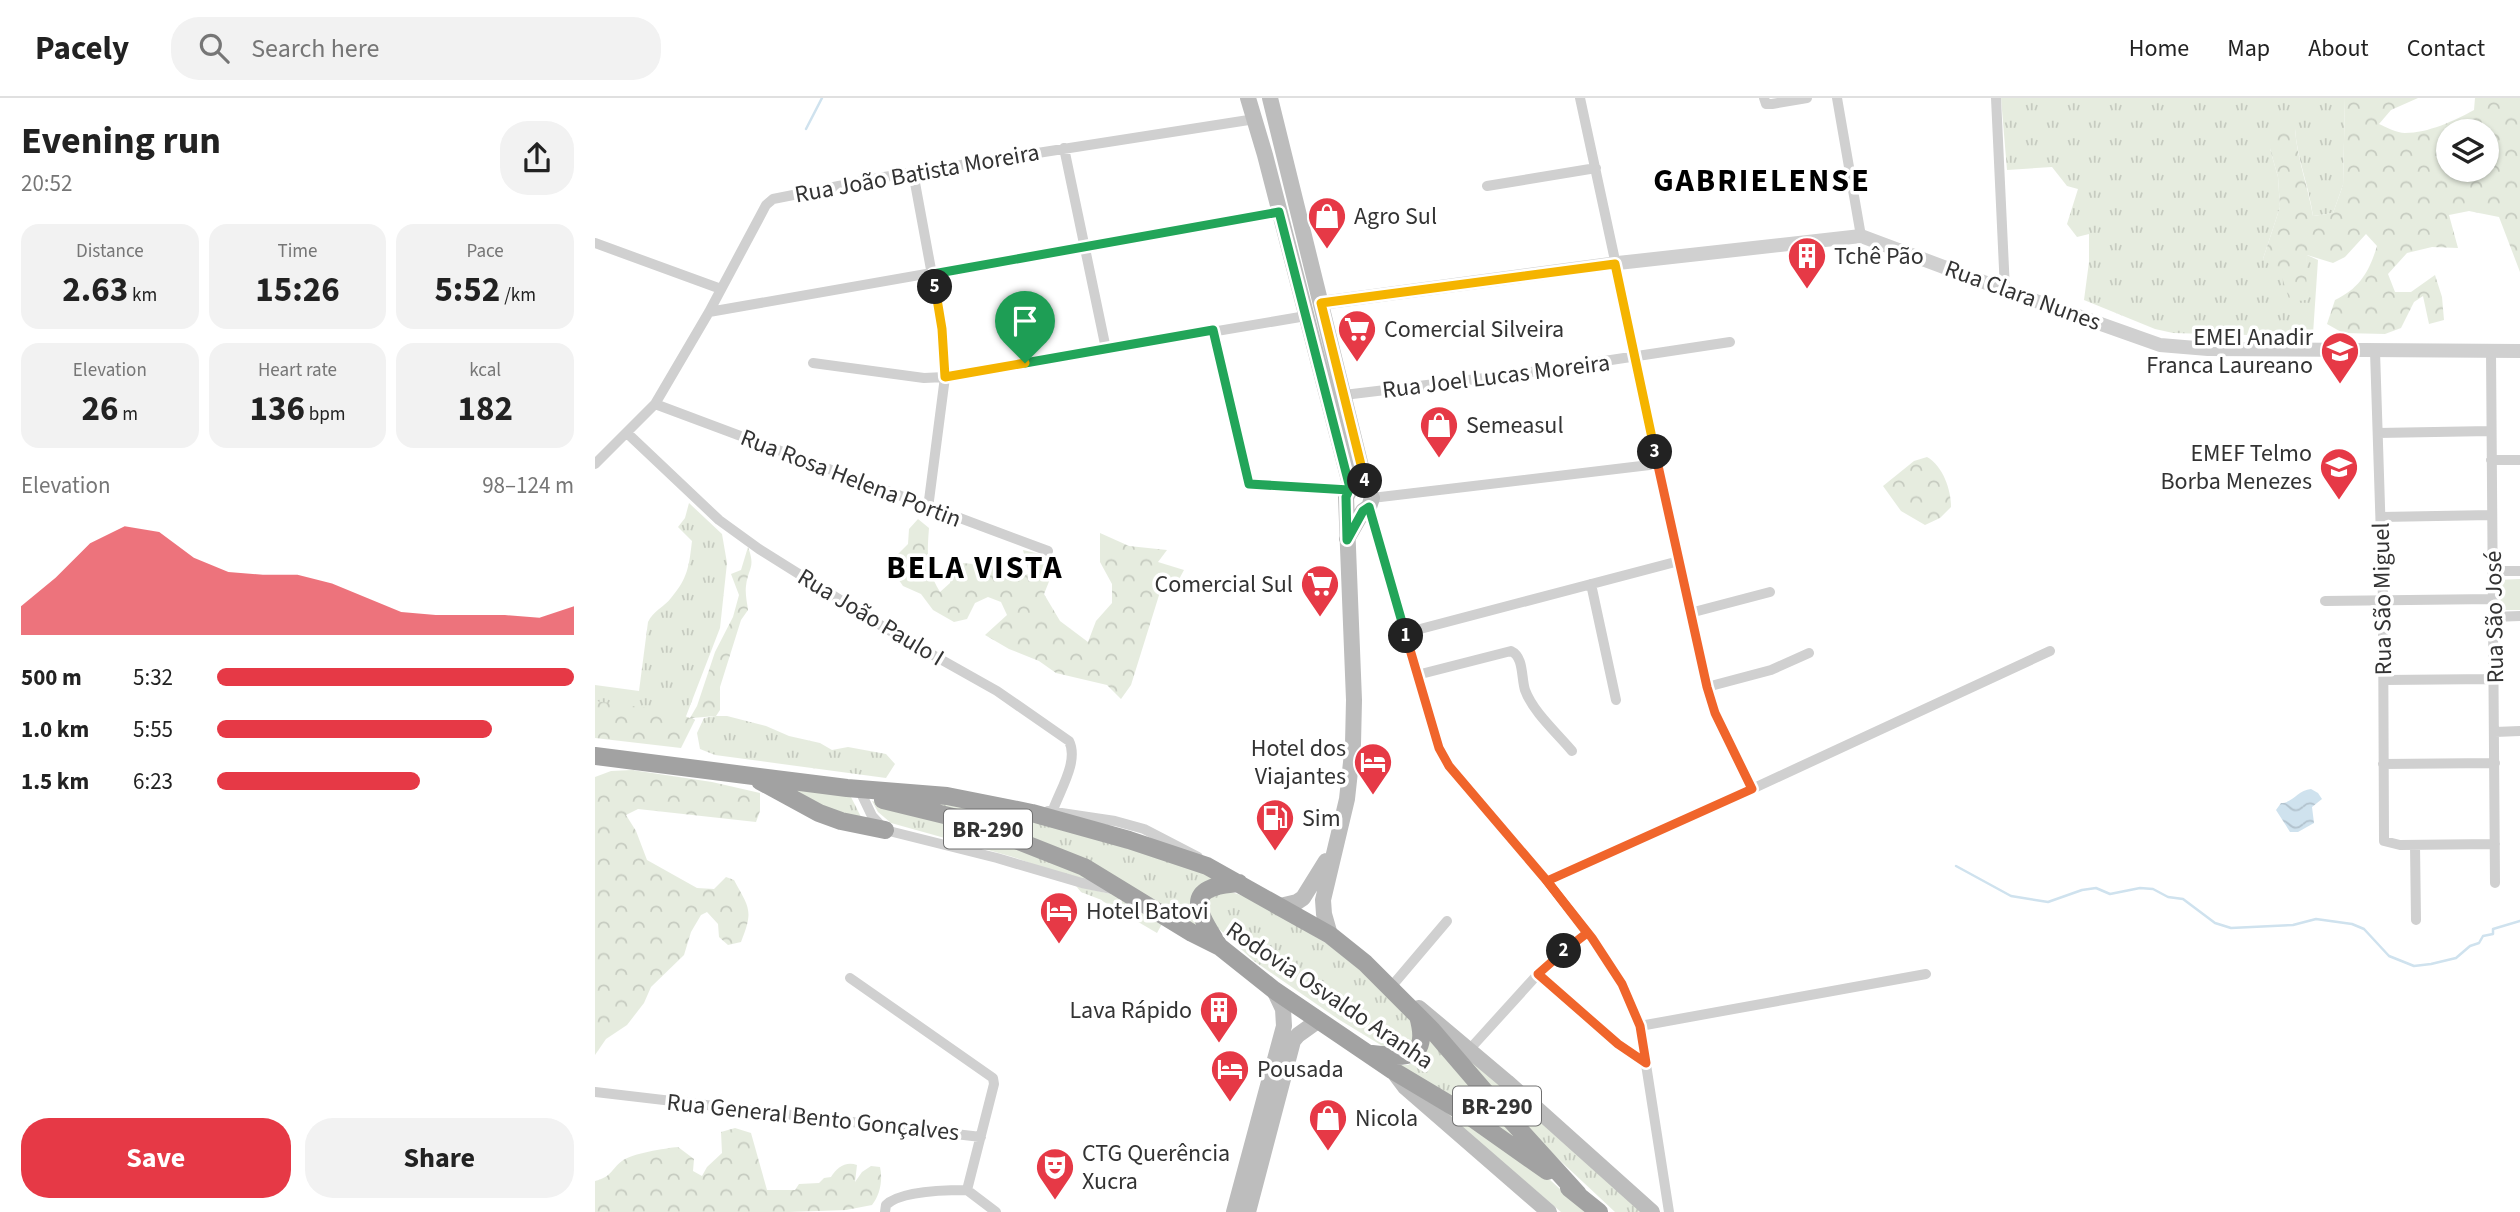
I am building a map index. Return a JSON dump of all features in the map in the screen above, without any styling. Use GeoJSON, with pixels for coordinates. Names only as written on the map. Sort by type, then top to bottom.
{"type":"FeatureCollection","features":[{"type":"Feature","properties":{"kind":"highway","name":"Rodovia Osvaldo Aranha"},"geometry":{"type":"LineString","coordinates":[[595,756],[748,775],[854,792],[965,820],[1084,867],[1192,933],[1220,947],[1274,990],[1392,1070],[1469,1116],[1599,1212]]}},
{"type":"Feature","properties":{"kind":"highway"},"geometry":{"type":"LineString","coordinates":[[748,775],[819,813],[841,821],[885,830]]}},
{"type":"Feature","properties":{"kind":"highway","name":"Rodovia Osvaldo Aranha"},"geometry":{"type":"LineString","coordinates":[[854,792],[947,796],[1033,813],[1129,840],[1207,866],[1239,883],[1330,934],[1365,962],[1418,1016],[1578,1194]]}},
{"type":"Feature","properties":{"kind":"highway","name":"BR-290"},"geometry":{"type":"LineString","coordinates":[[1220,947],[1199,913],[1199,900],[1206,890],[1222,884],[1239,883]]}},
{"type":"Feature","properties":{"kind":"highway","name":"BR-290"},"geometry":{"type":"LineString","coordinates":[[1369,1054],[1400,1058],[1415,1052],[1423,1037],[1418,1016]]}},
{"type":"Feature","properties":{"kind":"main road"},"geometry":{"type":"LineString","coordinates":[[1248,98],[1306,316],[1360,498]]}},
{"type":"Feature","properties":{"kind":"main road"},"geometry":{"type":"LineString","coordinates":[[1270,98],[1344,395],[1360,498],[1347,540],[1354,700],[1353,744],[1348,794],[1323,900],[1330,934]]}},
{"type":"Feature","properties":{"kind":"main road"},"geometry":{"type":"LineString","coordinates":[[1280,906],[1303,898],[1336,844]]}},
{"type":"Feature","properties":{"kind":"main road"},"geometry":{"type":"LineString","coordinates":[[1248,1212],[1287,1040],[1283,1009],[1274,990]]}},
{"type":"Feature","properties":{"kind":"main road"},"geometry":{"type":"LineString","coordinates":[[1395,991],[1469,1050],[1648,1208]]}},
{"type":"Feature","properties":{"kind":"main road"},"geometry":{"type":"LineString","coordinates":[[1234,1212],[1287,1040],[1319,1020]]}},
{"type":"Feature","properties":{"kind":"main road"},"geometry":{"type":"LineString","coordinates":[[1392,1070],[1405,1087],[1549,1212]]}},
{"type":"Feature","properties":{"kind":"street"},"geometry":{"type":"LineString","coordinates":[[1580,98],[1707,687],[1715,713],[1752,789]]}},
{"type":"Feature","properties":{"kind":"street"},"geometry":{"type":"LineString","coordinates":[[1768,101],[1807,98]]}},
{"type":"Feature","properties":{"kind":"street"},"geometry":{"type":"LineString","coordinates":[[1837,98],[1861,236]]}},
{"type":"Feature","properties":{"kind":"street"},"geometry":{"type":"LineString","coordinates":[[1996,98],[2005,290]]}},
{"type":"Feature","properties":{"kind":"street","name":"Rua João Batista Moreira"},"geometry":{"type":"LineString","coordinates":[[595,464],[655,404],[709,312],[766,205],[773,199],[913,172],[1255,119]]}},
{"type":"Feature","properties":{"kind":"street"},"geometry":{"type":"LineString","coordinates":[[1064,148],[1106,349]]}},
{"type":"Feature","properties":{"kind":"street"},"geometry":{"type":"LineString","coordinates":[[1487,186],[1596,168]]}},
{"type":"Feature","properties":{"kind":"street"},"geometry":{"type":"LineString","coordinates":[[913,172],[942,329],[945,377],[928,508]]}},
{"type":"Feature","properties":{"kind":"street"},"geometry":{"type":"LineString","coordinates":[[709,312],[1279,212]]}},
{"type":"Feature","properties":{"kind":"street","name":"Rua Clara Nunes"},"geometry":{"type":"LineString","coordinates":[[1321,303],[1615,264],[1861,236],[2160,345],[2208,349],[2520,351]]}},
{"type":"Feature","properties":{"kind":"street"},"geometry":{"type":"LineString","coordinates":[[595,243],[721,289]]}},
{"type":"Feature","properties":{"kind":"street"},"geometry":{"type":"LineString","coordinates":[[813,363],[924,378],[945,377],[1306,316]]}},
{"type":"Feature","properties":{"kind":"street"},"geometry":{"type":"LineString","coordinates":[[1213,330],[1249,484],[1360,498],[1658,464]]}},
{"type":"Feature","properties":{"kind":"street","name":"Rua Joel Lucas Moreira"},"geometry":{"type":"LineString","coordinates":[[1344,395],[1635,358],[1730,342]]}},
{"type":"Feature","properties":{"kind":"street","name":"Rua São Miguel"},"geometry":{"type":"LineString","coordinates":[[2375,351],[2383,599],[2383,835],[2384,841],[2389,844],[2415,845]]}},
{"type":"Feature","properties":{"kind":"street","name":"Rua São José"},"geometry":{"type":"LineString","coordinates":[[2491,351],[2495,883]]}},
{"type":"Feature","properties":{"kind":"street","name":"Rua Rosa Helena Portin"},"geometry":{"type":"LineString","coordinates":[[655,404],[1048,551]]}},
{"type":"Feature","properties":{"kind":"street"},"geometry":{"type":"LineString","coordinates":[[2378,433],[2491,431]]}},
{"type":"Feature","properties":{"kind":"street","name":"Rua João Paulo I"},"geometry":{"type":"LineString","coordinates":[[627,433],[719,520],[759,549],[885,628],[997,691],[1069,741],[1072,761],[1053,810]]}},
{"type":"Feature","properties":{"kind":"street"},"geometry":{"type":"LineString","coordinates":[[2491,460],[2520,460]]}},
{"type":"Feature","properties":{"kind":"street"},"geometry":{"type":"LineString","coordinates":[[1360,498],[1405,633],[1439,748],[1449,766],[1547,881],[1622,984],[1640,1026],[1668,1212]]}},
{"type":"Feature","properties":{"kind":"street"},"geometry":{"type":"LineString","coordinates":[[2381,517],[2492,515]]}},
{"type":"Feature","properties":{"kind":"street"},"geometry":{"type":"LineString","coordinates":[[1405,633],[1679,561]]}},
{"type":"Feature","properties":{"kind":"street"},"geometry":{"type":"LineString","coordinates":[[2494,571],[2520,571]]}},
{"type":"Feature","properties":{"kind":"street"},"geometry":{"type":"LineString","coordinates":[[1591,584],[1616,700]]}},
{"type":"Feature","properties":{"kind":"street"},"geometry":{"type":"LineString","coordinates":[[1691,612],[1770,592]]}},
{"type":"Feature","properties":{"kind":"street"},"geometry":{"type":"LineString","coordinates":[[2325,601],[2493,599]]}},
{"type":"Feature","properties":{"kind":"street"},"geometry":{"type":"LineString","coordinates":[[2493,617],[2520,616]]}},
{"type":"Feature","properties":{"kind":"street"},"geometry":{"type":"LineString","coordinates":[[1417,675],[1511,651],[1519,658],[1529,699],[1572,751]]}},
{"type":"Feature","properties":{"kind":"street"},"geometry":{"type":"LineString","coordinates":[[1547,881],[2050,651]]}},
{"type":"Feature","properties":{"kind":"street"},"geometry":{"type":"LineString","coordinates":[[1707,687],[1771,670],[1809,653]]}},
{"type":"Feature","properties":{"kind":"street"},"geometry":{"type":"LineString","coordinates":[[2384,680],[2494,679]]}},
{"type":"Feature","properties":{"kind":"street"},"geometry":{"type":"LineString","coordinates":[[2495,732],[2520,731]]}},
{"type":"Feature","properties":{"kind":"street"},"geometry":{"type":"LineString","coordinates":[[2383,764],[2495,763]]}},
{"type":"Feature","properties":{"kind":"street"},"geometry":{"type":"LineString","coordinates":[[854,792],[885,830],[1082,883],[1122,890]]}},
{"type":"Feature","properties":{"kind":"street"},"geometry":{"type":"LineString","coordinates":[[1033,813],[1053,810],[1144,829],[1194,854],[1207,866]]}},
{"type":"Feature","properties":{"kind":"street"},"geometry":{"type":"LineString","coordinates":[[2416,919],[2415,845],[2495,844]]}},
{"type":"Feature","properties":{"kind":"street"},"geometry":{"type":"LineString","coordinates":[[1395,991],[1447,921]]}},
{"type":"Feature","properties":{"kind":"street"},"geometry":{"type":"LineString","coordinates":[[1469,1050],[1538,974],[1587,933]]}},
{"type":"Feature","properties":{"kind":"street"},"geometry":{"type":"LineString","coordinates":[[1538,974],[1618,1044],[1646,1063]]}},
{"type":"Feature","properties":{"kind":"street"},"geometry":{"type":"LineString","coordinates":[[1640,1026],[1926,974]]}},
{"type":"Feature","properties":{"kind":"street"},"geometry":{"type":"LineString","coordinates":[[850,978],[993,1078],[994,1084],[981,1136]]}},
{"type":"Feature","properties":{"kind":"street","name":"Rua General Bento Gonçalves"},"geometry":{"type":"LineString","coordinates":[[595,1091],[981,1136],[967,1190]]}},
{"type":"Feature","properties":{"kind":"street"},"geometry":{"type":"LineString","coordinates":[[1648,1208],[1660,1199],[1665,1187]]}},
{"type":"Feature","properties":{"kind":"street"},"geometry":{"type":"LineString","coordinates":[[885,1212],[886,1205],[896,1198],[947,1190],[967,1190],[996,1212]]}},
{"type":"Feature","properties":{"kind":"green space"},"geometry":{"type":"Polygon","coordinates":[[[2001,98],[2345,98],[2343,185],[2333,213],[2313,216],[2295,129],[2270,149],[2278,177],[2280,207],[2263,259],[2305,275],[2307,255],[2318,260],[2313,334],[2173,333],[2155,329],[2084,300],[2089,262],[2089,234],[2077,237],[2067,224],[2078,189],[2067,186],[2052,167],[2007,170],[2001,98]]]}},
{"type":"Feature","properties":{"kind":"green space"},"geometry":{"type":"Polygon","coordinates":[[[2345,98],[2418,98],[2391,110],[2379,124],[2405,133],[2436,127],[2436,182],[2499,182],[2499,119],[2455,119],[2474,110],[2475,98],[2520,98],[2520,272],[2499,217],[2469,211],[2449,215],[2458,248],[2432,247],[2407,253],[2388,274],[2395,292],[2411,292],[2435,275],[2442,297],[2444,320],[2429,324],[2423,296],[2414,302],[2401,328],[2385,334],[2343,333],[2327,324],[2335,300],[2357,284],[2371,264],[2377,246],[2366,234],[2345,257],[2333,263],[2307,255],[2306,300],[2290,302],[2281,274],[2263,259],[2280,207],[2278,177],[2270,149],[2274,127],[2295,129],[2313,216],[2333,213],[2343,185],[2345,98]]]}},
{"type":"Feature","properties":{"kind":"green space"},"geometry":{"type":"Polygon","coordinates":[[[1927,457],[1933,461],[1945,479],[1951,507],[1940,518],[1925,525],[1901,511],[1883,486],[1914,461],[1927,457]]]}},
{"type":"Feature","properties":{"kind":"green space"},"geometry":{"type":"Polygon","coordinates":[[[689,503],[722,534],[727,563],[720,628],[683,724],[595,712],[595,685],[639,691],[648,622],[677,591],[689,565],[692,541],[678,527],[685,518],[689,503]]]}},
{"type":"Feature","properties":{"kind":"green space"},"geometry":{"type":"Polygon","coordinates":[[[918,519],[929,528],[929,562],[940,592],[950,583],[952,562],[994,566],[1013,577],[1029,574],[1023,550],[1044,555],[1054,569],[1044,594],[1060,621],[1088,642],[1096,621],[1112,603],[1112,584],[1100,562],[1100,533],[1129,546],[1167,550],[1158,562],[1184,570],[1177,583],[1158,573],[1160,592],[1131,685],[1121,699],[1107,685],[1056,673],[1039,661],[1009,649],[985,635],[1007,615],[1001,602],[988,597],[975,603],[967,619],[954,622],[933,610],[921,594],[903,586],[892,570],[898,554],[908,544],[909,529],[918,519]]]}},
{"type":"Feature","properties":{"kind":"green space"},"geometry":{"type":"Polygon","coordinates":[[[748,547],[751,564],[746,589],[748,610],[741,620],[720,687],[720,710],[716,716],[692,718],[695,720],[681,748],[595,738],[595,701],[671,711],[690,718],[697,706],[715,652],[733,617],[739,595],[731,574],[741,570],[748,547]]]}},
{"type":"Feature","properties":{"kind":"green space"},"geometry":{"type":"Polygon","coordinates":[[[2520,579],[2520,610],[2498,610],[2497,580],[2520,579]]]}},
{"type":"Feature","properties":{"kind":"green space"},"geometry":{"type":"Polygon","coordinates":[[[727,716],[766,726],[789,736],[820,743],[832,750],[848,747],[886,754],[895,764],[886,778],[715,755],[700,749],[697,733],[704,718],[727,716]]]}},
{"type":"Feature","properties":{"kind":"green space"},"geometry":{"type":"Polygon","coordinates":[[[632,770],[712,782],[760,793],[760,811],[756,822],[638,809],[626,815],[636,831],[647,860],[697,888],[714,889],[726,877],[734,880],[746,903],[748,916],[741,942],[728,945],[719,937],[718,924],[707,912],[701,915],[691,932],[684,955],[651,987],[644,1003],[627,1025],[606,1039],[595,1055],[595,777],[611,771],[632,770]]]}},
{"type":"Feature","properties":{"kind":"green space"},"geometry":{"type":"Polygon","coordinates":[[[777,785],[851,797],[864,823],[844,819],[777,785]]]}},
{"type":"Feature","properties":{"kind":"green space"},"geometry":{"type":"Polygon","coordinates":[[[913,798],[944,799],[1105,837],[1217,878],[1206,882],[1209,938],[1107,875],[913,798]]]}},
{"type":"Feature","properties":{"kind":"green space"},"geometry":{"type":"Polygon","coordinates":[[[872,801],[935,816],[1105,884],[1069,877],[1013,857],[891,823],[878,812],[872,801]]]}},
{"type":"Feature","properties":{"kind":"green space"},"geometry":{"type":"Polygon","coordinates":[[[1076,886],[1115,895],[1163,922],[1157,933],[1099,899],[1081,892],[1076,886]]]}},
{"type":"Feature","properties":{"kind":"green space"},"geometry":{"type":"Polygon","coordinates":[[[1228,891],[1250,898],[1331,946],[1361,969],[1411,1021],[1415,1032],[1411,1049],[1389,1050],[1338,1019],[1254,961],[1207,918],[1208,895],[1228,891]]]}},
{"type":"Feature","properties":{"kind":"green space"},"geometry":{"type":"Polygon","coordinates":[[[1435,1026],[1645,1212],[1615,1212],[1521,1124],[1435,1026]]]}},
{"type":"Feature","properties":{"kind":"green space"},"geometry":{"type":"Polygon","coordinates":[[[1426,1036],[1529,1149],[1396,1065],[1408,1065],[1418,1059],[1426,1036]]]}},
{"type":"Feature","properties":{"kind":"green space"},"geometry":{"type":"Polygon","coordinates":[[[1440,1104],[1549,1179],[1585,1212],[1561,1212],[1471,1135],[1439,1112],[1440,1104]]]}},
{"type":"Feature","properties":{"kind":"green space"},"geometry":{"type":"Polygon","coordinates":[[[735,1128],[751,1133],[767,1190],[795,1190],[799,1184],[819,1183],[824,1178],[831,1177],[842,1166],[853,1164],[857,1165],[855,1182],[862,1172],[871,1166],[880,1167],[881,1182],[877,1197],[872,1205],[846,1210],[595,1212],[595,1181],[608,1175],[626,1158],[678,1147],[694,1159],[693,1171],[702,1176],[707,1167],[722,1153],[721,1132],[735,1128]]]}},
{"type":"Feature","properties":{"kind":"water"},"geometry":{"type":"Polygon","coordinates":[[[2311,789],[2322,799],[2312,807],[2314,823],[2298,832],[2290,832],[2276,810],[2281,803],[2311,789]]]}},
{"type":"Feature","properties":{"kind":"waterway"},"geometry":{"type":"LineString","coordinates":[[806,129],[822,98]]}},
{"type":"Feature","properties":{"kind":"waterway"},"geometry":{"type":"LineString","coordinates":[[1956,866],[2011,896],[2048,902],[2082,890],[2096,888],[2110,894],[2140,888],[2153,889],[2168,897],[2183,899],[2215,923],[2231,928],[2293,925],[2316,919],[2352,924],[2364,929],[2389,956],[2414,966],[2456,958],[2470,946],[2479,943],[2483,936],[2493,934],[2493,929],[2520,921]]}},
{"type":"Feature","properties":{"kind":"place","name":"Agro Sul"},"geometry":{"type":"Point","coordinates":[1327,250]}},
{"type":"Feature","properties":{"kind":"place","name":"Tchê Pão"},"geometry":{"type":"Point","coordinates":[1807,290]}},
{"type":"Feature","properties":{"kind":"place","name":"Comercial Silveira"},"geometry":{"type":"Point","coordinates":[1357,363]}},
{"type":"Feature","properties":{"kind":"place","name":"EMEI Anadir Franca Laureano"},"geometry":{"type":"Point","coordinates":[2340,385]}},
{"type":"Feature","properties":{"kind":"place","name":"Semeasul"},"geometry":{"type":"Point","coordinates":[1439,459]}},
{"type":"Feature","properties":{"kind":"place","name":"EMEF Telmo Borba Menezes"},"geometry":{"type":"Point","coordinates":[2339,501]}},
{"type":"Feature","properties":{"kind":"place","name":"Comercial Sul"},"geometry":{"type":"Point","coordinates":[1320,618]}},
{"type":"Feature","properties":{"kind":"place","name":"Hotel dos Viajantes"},"geometry":{"type":"Point","coordinates":[1373,796]}},
{"type":"Feature","properties":{"kind":"place","name":"Sim"},"geometry":{"type":"Point","coordinates":[1275,852]}},
{"type":"Feature","properties":{"kind":"place","name":"Hotel Batovi"},"geometry":{"type":"Point","coordinates":[1059,945]}},
{"type":"Feature","properties":{"kind":"place","name":"Lava Rápido"},"geometry":{"type":"Point","coordinates":[1219,1044]}},
{"type":"Feature","properties":{"kind":"place","name":"Pousada"},"geometry":{"type":"Point","coordinates":[1230,1103]}},
{"type":"Feature","properties":{"kind":"place","name":"Nicola"},"geometry":{"type":"Point","coordinates":[1328,1152]}},
{"type":"Feature","properties":{"kind":"place","name":"CTG Querência Xucra"},"geometry":{"type":"Point","coordinates":[1055,1201]}},
{"type":"Feature","properties":{"kind":"district","name":"GABRIELENSE"},"geometry":{"type":"Point","coordinates":[1762,180]}},
{"type":"Feature","properties":{"kind":"district","name":"BELA VISTA"},"geometry":{"type":"Point","coordinates":[975,567]}},
{"type":"Feature","properties":{"kind":"route"},"geometry":{"type":"LineString","coordinates":[[1025,363],[945,377],[942,329],[933,274],[1279,212],[1350,488],[1359,485],[1366,487],[1321,303],[1395,291],[1615,264],[1707,687],[1715,713],[1752,789],[1547,881],[1587,933],[1538,974],[1618,1044],[1646,1063],[1640,1026],[1632,1006],[1622,984],[1592,938],[1547,881],[1449,766],[1439,748],[1369,507],[1363,511],[1347,540],[1346,497],[1349,490],[1249,484],[1213,330],[1025,363]]}}]}
